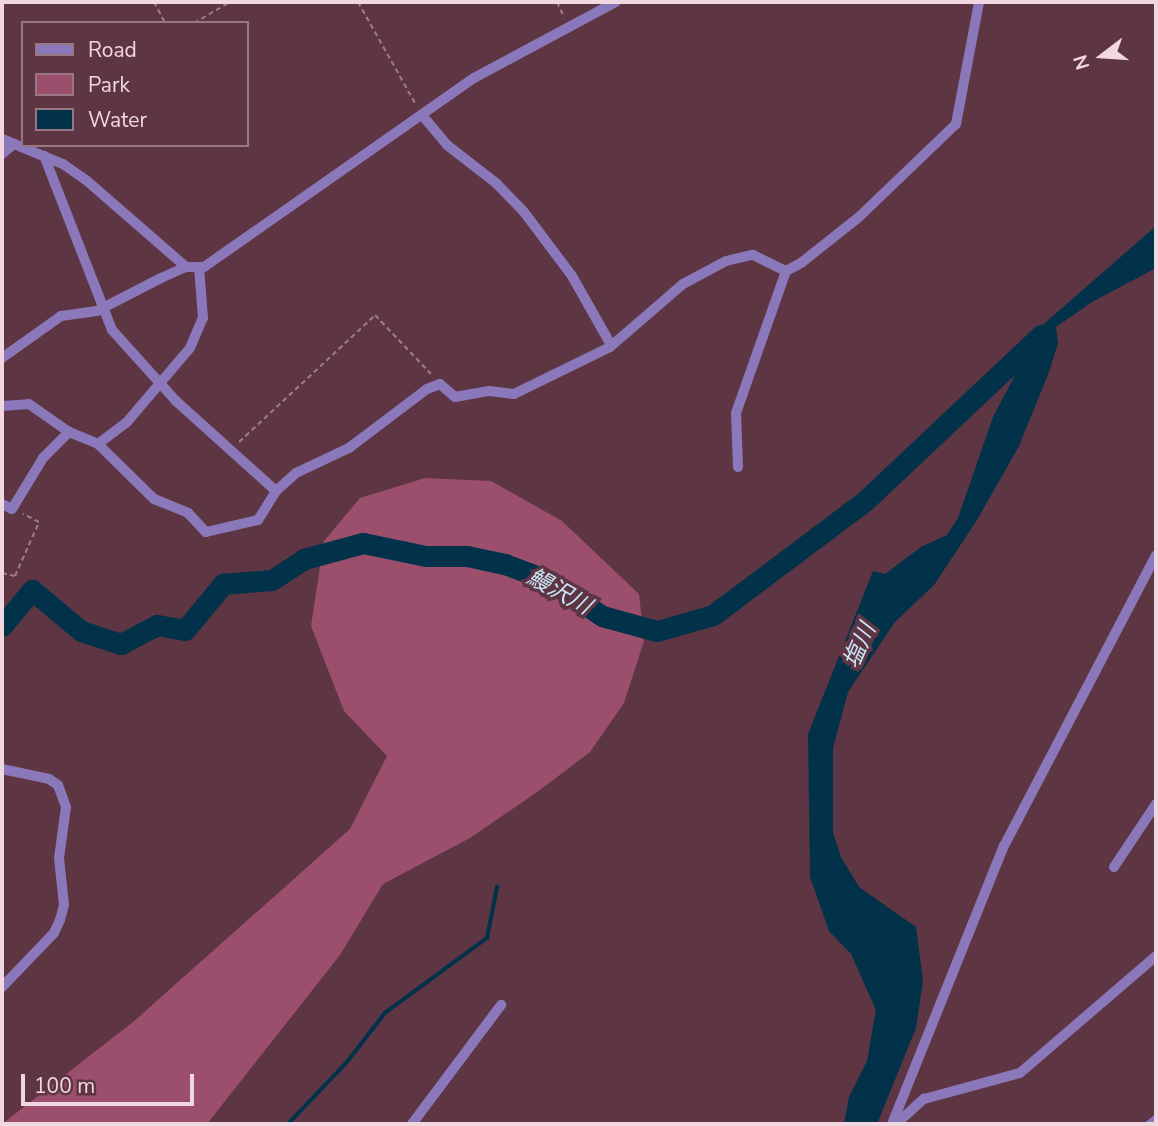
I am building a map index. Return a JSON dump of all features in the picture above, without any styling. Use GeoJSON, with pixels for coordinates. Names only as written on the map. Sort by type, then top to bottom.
{"type":"FeatureCollection","features":[{"type":"Feature","properties":{"kind":"street"},"geometry":{"type":"LineString","coordinates":[[2,358],[61,316],[104,307],[186,267],[199,267],[474,78],[616,2]]}},
{"type":"Feature","properties":{"kind":"street"},"geometry":{"type":"LineString","coordinates":[[738,467],[736,412],[786,271],[859,217],[956,124],[979,2]]}},
{"type":"Feature","properties":{"kind":"street"},"geometry":{"type":"LineString","coordinates":[[422,115],[447,145],[496,183],[524,212],[572,276],[611,345]]}},
{"type":"Feature","properties":{"kind":"street"},"geometry":{"type":"LineString","coordinates":[[2,139],[21,147]]}},
{"type":"Feature","properties":{"kind":"street"},"geometry":{"type":"LineString","coordinates":[[2,153],[14,144]]}},
{"type":"Feature","properties":{"kind":"street"},"geometry":{"type":"LineString","coordinates":[[22,147],[44,156],[86,180],[186,267]]}},
{"type":"Feature","properties":{"kind":"street"},"geometry":{"type":"LineString","coordinates":[[44,156],[113,330],[160,384],[276,491]]}},
{"type":"Feature","properties":{"kind":"street"},"geometry":{"type":"LineString","coordinates":[[2,406],[29,404],[69,432],[98,444],[155,499],[188,513],[206,532],[258,520],[276,491],[296,473],[349,448],[395,411],[440,384],[455,397],[489,391],[514,394],[611,345],[683,284],[726,261],[753,255],[786,271]]}},
{"type":"Feature","properties":{"kind":"street"},"geometry":{"type":"LineString","coordinates":[[98,444],[127,422],[190,348],[203,318],[199,267]]}},
{"type":"Feature","properties":{"kind":"street"},"geometry":{"type":"LineString","coordinates":[[7,507],[43,458],[69,432]]}},
{"type":"Feature","properties":{"kind":"street"},"geometry":{"type":"LineString","coordinates":[[894,1124],[1004,846],[1156,555]]}},
{"type":"Feature","properties":{"kind":"street"},"geometry":{"type":"LineString","coordinates":[[2,769],[49,779],[58,785],[66,807],[59,858],[60,920],[54,933],[2,987]]}},
{"type":"Feature","properties":{"kind":"street"},"geometry":{"type":"LineString","coordinates":[[1114,867],[1156,806]]}},
{"type":"Feature","properties":{"kind":"street"},"geometry":{"type":"LineString","coordinates":[[894,1124],[924,1099],[1020,1073],[1156,956]]}},
{"type":"Feature","properties":{"kind":"street"},"geometry":{"type":"LineString","coordinates":[[412,1124],[501,1005]]}},
{"type":"Feature","properties":{"kind":"lane"},"geometry":{"type":"LineString","coordinates":[[1146,1124],[1156,1116]]}},
{"type":"Feature","properties":{"kind":"path"},"geometry":{"type":"LineString","coordinates":[[154,2],[164,21]]}},
{"type":"Feature","properties":{"kind":"path"},"geometry":{"type":"LineString","coordinates":[[197,21],[230,2]]}},
{"type":"Feature","properties":{"kind":"path"},"geometry":{"type":"LineString","coordinates":[[358,2],[422,115]]}},
{"type":"Feature","properties":{"kind":"path"},"geometry":{"type":"LineString","coordinates":[[557,2],[569,28]]}},
{"type":"Feature","properties":{"kind":"path"},"geometry":{"type":"LineString","coordinates":[[230,450],[374,315],[440,384]]}},
{"type":"Feature","properties":{"kind":"path"},"geometry":{"type":"LineString","coordinates":[[2,573],[15,576],[39,522],[7,507]]}},
{"type":"Feature","properties":{"kind":"green space"},"geometry":{"type":"Polygon","coordinates":[[[425,478],[491,481],[562,521],[639,594],[644,641],[624,703],[590,752],[540,790],[470,838],[383,884],[340,955],[207,1124],[2,1124],[133,1022],[350,829],[387,756],[344,711],[311,626],[324,541],[360,498],[425,478]]]}},
{"type":"Feature","properties":{"kind":"water","name":"塩川"},"geometry":{"type":"Polygon","coordinates":[[[1156,226],[1156,268],[1092,302],[1056,327],[1058,343],[1049,372],[1019,446],[977,520],[934,585],[895,622],[848,692],[833,748],[833,833],[841,857],[859,887],[916,927],[923,981],[916,1028],[877,1124],[844,1124],[849,1097],[867,1061],[876,1010],[851,954],[829,931],[810,877],[808,734],[873,571],[885,574],[921,547],[947,535],[958,518],[993,417],[1022,362],[1022,343],[1156,226]]]}},
{"type":"Feature","properties":{"kind":"waterway","name":"鰻沢川"},"geometry":{"type":"LineString","coordinates":[[2,626],[32,590],[81,631],[121,644],[157,625],[185,630],[223,584],[272,580],[304,559],[363,543],[426,556],[467,556],[505,564],[550,581],[602,616],[657,631],[713,615],[866,500],[1041,335]]}},
{"type":"Feature","properties":{"kind":"waterway"},"geometry":{"type":"LineString","coordinates":[[288,1124],[347,1062],[385,1013],[487,938],[497,887]]}}]}
